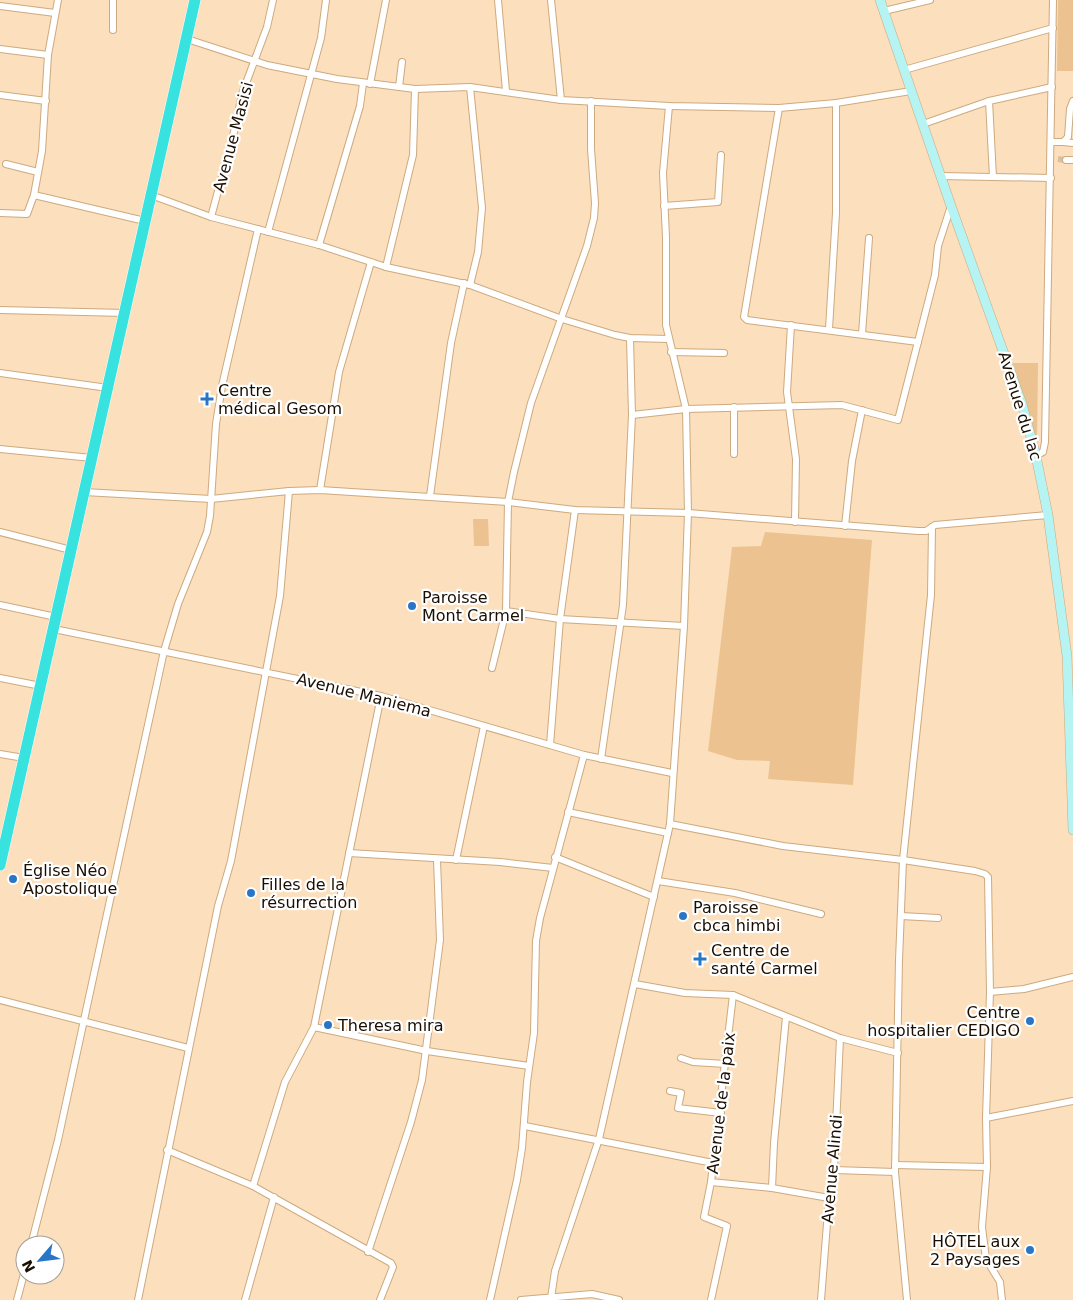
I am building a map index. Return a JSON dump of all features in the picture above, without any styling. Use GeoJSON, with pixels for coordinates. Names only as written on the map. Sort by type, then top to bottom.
{"type":"FeatureCollection","features":[{"type":"Feature","properties":{"kind":"highway"},"geometry":{"type":"LineString","coordinates":[[0,865],[195,0]]}},
{"type":"Feature","properties":{"kind":"main road","name":"Avenue du lac"},"geometry":{"type":"LineString","coordinates":[[880,0],[940,176],[1022,404],[1036,456],[1048,515],[1067,656],[1073,830]]}},
{"type":"Feature","properties":{"kind":"street"},"geometry":{"type":"LineString","coordinates":[[0,213],[27,214],[34,195],[46,100],[48,55],[58,0]]}},
{"type":"Feature","properties":{"kind":"street"},"geometry":{"type":"LineString","coordinates":[[113,0],[113,30]]}},
{"type":"Feature","properties":{"kind":"street","name":"Avenue Masisi"},"geometry":{"type":"LineString","coordinates":[[211,217],[235,128],[242,94],[256,61],[273,0]]}},
{"type":"Feature","properties":{"kind":"street"},"geometry":{"type":"LineString","coordinates":[[268,232],[321,38],[326,0]]}},
{"type":"Feature","properties":{"kind":"street"},"geometry":{"type":"LineString","coordinates":[[319,245],[367,83],[386,0]]}},
{"type":"Feature","properties":{"kind":"street"},"geometry":{"type":"LineString","coordinates":[[498,0],[506,91]]}},
{"type":"Feature","properties":{"kind":"street"},"geometry":{"type":"LineString","coordinates":[[551,0],[561,100]]}},
{"type":"Feature","properties":{"kind":"street"},"geometry":{"type":"LineString","coordinates":[[884,11],[930,0]]}},
{"type":"Feature","properties":{"kind":"street"},"geometry":{"type":"LineString","coordinates":[[1036,456],[1043,452],[1046,442],[1051,178],[1054,159],[1051,142],[1053,0]]}},
{"type":"Feature","properties":{"kind":"street"},"geometry":{"type":"LineString","coordinates":[[0,6],[56,13]]}},
{"type":"Feature","properties":{"kind":"street"},"geometry":{"type":"LineString","coordinates":[[904,70],[1052,28]]}},
{"type":"Feature","properties":{"kind":"street"},"geometry":{"type":"LineString","coordinates":[[186,39],[256,61],[312,74],[367,83],[415,89],[470,87],[561,100],[669,106],[779,108],[836,103],[911,91]]}},
{"type":"Feature","properties":{"kind":"street"},"geometry":{"type":"LineString","coordinates":[[0,49],[48,55]]}},
{"type":"Feature","properties":{"kind":"street"},"geometry":{"type":"LineString","coordinates":[[399,87],[402,62]]}},
{"type":"Feature","properties":{"kind":"street"},"geometry":{"type":"LineString","coordinates":[[430,496],[452,336],[478,252],[482,208],[470,87]]}},
{"type":"Feature","properties":{"kind":"street"},"geometry":{"type":"LineString","coordinates":[[923,124],[989,101],[1052,87]]}},
{"type":"Feature","properties":{"kind":"street"},"geometry":{"type":"LineString","coordinates":[[386,267],[413,155],[415,89]]}},
{"type":"Feature","properties":{"kind":"street"},"geometry":{"type":"LineString","coordinates":[[0,95],[46,100]]}},
{"type":"Feature","properties":{"kind":"street"},"geometry":{"type":"LineString","coordinates":[[492,668],[506,611],[508,502],[531,403],[587,246],[594,218],[591,101]]}},
{"type":"Feature","properties":{"kind":"street"},"geometry":{"type":"LineString","coordinates":[[989,101],[992,177]]}},
{"type":"Feature","properties":{"kind":"street"},"geometry":{"type":"LineString","coordinates":[[1051,142],[1069,139],[1070,109],[1073,101]]}},
{"type":"Feature","properties":{"kind":"street"},"geometry":{"type":"LineString","coordinates":[[829,329],[836,213],[836,103]]}},
{"type":"Feature","properties":{"kind":"street"},"geometry":{"type":"LineString","coordinates":[[551,1298],[555,1271],[599,1139],[670,824],[672,773],[684,626],[688,513],[686,409],[666,325],[662,173],[669,106]]}},
{"type":"Feature","properties":{"kind":"street"},"geometry":{"type":"LineString","coordinates":[[779,108],[743,314],[747,320],[829,329],[918,342]]}},
{"type":"Feature","properties":{"kind":"street"},"geometry":{"type":"LineString","coordinates":[[664,206],[718,202],[721,155]]}},
{"type":"Feature","properties":{"kind":"street"},"geometry":{"type":"LineString","coordinates":[[6,164],[38,172]]}},
{"type":"Feature","properties":{"kind":"street"},"geometry":{"type":"LineString","coordinates":[[940,176],[1051,178]]}},
{"type":"Feature","properties":{"kind":"street"},"geometry":{"type":"LineString","coordinates":[[34,195],[145,222]]}},
{"type":"Feature","properties":{"kind":"street"},"geometry":{"type":"LineString","coordinates":[[151,195],[211,217],[319,245],[386,267],[467,284],[562,319],[630,338],[668,339]]}},
{"type":"Feature","properties":{"kind":"street"},"geometry":{"type":"LineString","coordinates":[[632,414],[686,409],[842,405],[898,420],[935,275],[938,246],[951,206]]}},
{"type":"Feature","properties":{"kind":"street"},"geometry":{"type":"LineString","coordinates":[[34,1235],[58,1140],[82,1021],[164,651],[178,604],[207,532],[212,499],[216,424],[222,386],[258,229]]}},
{"type":"Feature","properties":{"kind":"street"},"geometry":{"type":"LineString","coordinates":[[862,334],[869,238]]}},
{"type":"Feature","properties":{"kind":"street"},"geometry":{"type":"LineString","coordinates":[[320,490],[339,372],[371,262]]}},
{"type":"Feature","properties":{"kind":"street"},"geometry":{"type":"LineString","coordinates":[[0,310],[125,312]]}},
{"type":"Feature","properties":{"kind":"street"},"geometry":{"type":"LineString","coordinates":[[791,325],[788,405],[796,459],[795,522]]}},
{"type":"Feature","properties":{"kind":"street"},"geometry":{"type":"LineString","coordinates":[[601,759],[620,624],[629,512],[632,414],[630,338]]}},
{"type":"Feature","properties":{"kind":"street"},"geometry":{"type":"LineString","coordinates":[[671,352],[724,353]]}},
{"type":"Feature","properties":{"kind":"street"},"geometry":{"type":"LineString","coordinates":[[0,373],[108,388]]}},
{"type":"Feature","properties":{"kind":"street"},"geometry":{"type":"LineString","coordinates":[[734,407],[734,454]]}},
{"type":"Feature","properties":{"kind":"street"},"geometry":{"type":"LineString","coordinates":[[845,526],[852,461],[862,410]]}},
{"type":"Feature","properties":{"kind":"street"},"geometry":{"type":"LineString","coordinates":[[0,449],[92,458]]}},
{"type":"Feature","properties":{"kind":"street"},"geometry":{"type":"LineString","coordinates":[[84,492],[212,499],[289,491],[320,490],[508,502],[575,510],[688,513],[918,532],[932,527],[1048,515]]}},
{"type":"Feature","properties":{"kind":"street"},"geometry":{"type":"LineString","coordinates":[[138,1300],[218,906],[231,861],[267,672],[282,584],[289,491]]}},
{"type":"Feature","properties":{"kind":"street"},"geometry":{"type":"LineString","coordinates":[[550,745],[560,619],[575,510]]}},
{"type":"Feature","properties":{"kind":"street"},"geometry":{"type":"LineString","coordinates":[[907,1300],[895,1169],[901,916],[903,860],[927,649],[931,594],[932,527]]}},
{"type":"Feature","properties":{"kind":"street"},"geometry":{"type":"LineString","coordinates":[[0,532],[71,550]]}},
{"type":"Feature","properties":{"kind":"street","name":"Avenue Maniema"},"geometry":{"type":"LineString","coordinates":[[0,605],[55,623],[164,651],[381,696],[584,755],[672,773]]}},
{"type":"Feature","properties":{"kind":"street"},"geometry":{"type":"LineString","coordinates":[[506,611],[560,619],[620,624],[684,626]]}},
{"type":"Feature","properties":{"kind":"street"},"geometry":{"type":"LineString","coordinates":[[0,678],[40,686]]}},
{"type":"Feature","properties":{"kind":"street"},"geometry":{"type":"LineString","coordinates":[[253,1186],[285,1082],[314,1027],[381,696]]}},
{"type":"Feature","properties":{"kind":"street"},"geometry":{"type":"LineString","coordinates":[[456,860],[484,726]]}},
{"type":"Feature","properties":{"kind":"street"},"geometry":{"type":"LineString","coordinates":[[0,754],[24,758]]}},
{"type":"Feature","properties":{"kind":"street"},"geometry":{"type":"LineString","coordinates":[[490,1300],[517,1180],[525,1126],[529,1066],[534,1033],[536,941],[552,868],[584,755]]}},
{"type":"Feature","properties":{"kind":"street"},"geometry":{"type":"LineString","coordinates":[[568,812],[668,833]]}},
{"type":"Feature","properties":{"kind":"street"},"geometry":{"type":"LineString","coordinates":[[670,824],[782,846],[903,860],[982,872],[988,877],[990,883],[990,992],[986,1118],[987,1167],[982,1227],[986,1259],[1000,1282],[1002,1300]]}},
{"type":"Feature","properties":{"kind":"street"},"geometry":{"type":"LineString","coordinates":[[349,853],[552,868]]}},
{"type":"Feature","properties":{"kind":"street"},"geometry":{"type":"LineString","coordinates":[[555,857],[654,897]]}},
{"type":"Feature","properties":{"kind":"street"},"geometry":{"type":"LineString","coordinates":[[368,1252],[418,1098],[427,1051],[440,940],[437,860]]}},
{"type":"Feature","properties":{"kind":"street"},"geometry":{"type":"LineString","coordinates":[[658,881],[736,893],[821,914]]}},
{"type":"Feature","properties":{"kind":"street"},"geometry":{"type":"LineString","coordinates":[[901,916],[938,918]]}},
{"type":"Feature","properties":{"kind":"street"},"geometry":{"type":"LineString","coordinates":[[990,992],[1024,989],[1073,977]]}},
{"type":"Feature","properties":{"kind":"street"},"geometry":{"type":"LineString","coordinates":[[635,984],[685,993],[733,996],[840,1038],[898,1053]]}},
{"type":"Feature","properties":{"kind":"street","name":"Avenue de la paix"},"geometry":{"type":"LineString","coordinates":[[733,996],[712,1182],[772,1188],[829,1198]]}},
{"type":"Feature","properties":{"kind":"street"},"geometry":{"type":"LineString","coordinates":[[0,1000],[188,1048]]}},
{"type":"Feature","properties":{"kind":"street"},"geometry":{"type":"LineString","coordinates":[[772,1188],[774,1143],[786,1017]]}},
{"type":"Feature","properties":{"kind":"street"},"geometry":{"type":"LineString","coordinates":[[314,1027],[427,1051],[529,1066]]}},
{"type":"Feature","properties":{"kind":"street","name":"Avenue Alindi"},"geometry":{"type":"LineString","coordinates":[[821,1300],[829,1198],[834,1170],[840,1038]]}},
{"type":"Feature","properties":{"kind":"street"},"geometry":{"type":"LineString","coordinates":[[681,1058],[693,1062],[726,1064]]}},
{"type":"Feature","properties":{"kind":"street"},"geometry":{"type":"LineString","coordinates":[[670,1091],[681,1093],[678,1108],[721,1113]]}},
{"type":"Feature","properties":{"kind":"street"},"geometry":{"type":"LineString","coordinates":[[986,1118],[1073,1101]]}},
{"type":"Feature","properties":{"kind":"street"},"geometry":{"type":"LineString","coordinates":[[525,1126],[599,1139],[713,1163]]}},
{"type":"Feature","properties":{"kind":"street"},"geometry":{"type":"LineString","coordinates":[[167,1150],[253,1186],[393,1265],[380,1300]]}},
{"type":"Feature","properties":{"kind":"street"},"geometry":{"type":"LineString","coordinates":[[834,1170],[987,1167]]}},
{"type":"Feature","properties":{"kind":"street"},"geometry":{"type":"LineString","coordinates":[[711,1300],[727,1226],[704,1217],[712,1182]]}},
{"type":"Feature","properties":{"kind":"street"},"geometry":{"type":"LineString","coordinates":[[245,1300],[274,1197]]}},
{"type":"Feature","properties":{"kind":"street"},"geometry":{"type":"LineString","coordinates":[[18,1300],[22,1285]]}},
{"type":"Feature","properties":{"kind":"street"},"geometry":{"type":"LineString","coordinates":[[520,1300],[567,1298],[592,1294],[619,1300]]}},
{"type":"Feature","properties":{"kind":"shaded area"},"geometry":{"type":"Polygon","coordinates":[[[1058,0],[1073,0],[1073,71],[1057,71],[1058,0]]]}},
{"type":"Feature","properties":{"kind":"shaded area"},"geometry":{"type":"Polygon","coordinates":[[[1013,363],[1038,363],[1037,444],[1013,363]]]}},
{"type":"Feature","properties":{"kind":"shaded area"},"geometry":{"type":"Polygon","coordinates":[[[473,519],[488,519],[489,546],[474,546],[473,519]]]}},
{"type":"Feature","properties":{"kind":"shaded area"},"geometry":{"type":"Polygon","coordinates":[[[765,532],[872,540],[853,785],[768,779],[770,761],[737,760],[708,751],[732,547],[761,546],[765,532]]]}},
{"type":"Feature","properties":{"kind":"tunnel"},"geometry":{"type":"LineString","coordinates":[[1058,159],[1066,160]]}},
{"type":"Feature","properties":{"kind":"place","name":"Centre médical Gesom"},"geometry":{"type":"Point","coordinates":[207,399]}},
{"type":"Feature","properties":{"kind":"place","name":"Paroisse Mont Carmel"},"geometry":{"type":"Point","coordinates":[412,606]}},
{"type":"Feature","properties":{"kind":"place","name":"Église Néo Apostolique"},"geometry":{"type":"Point","coordinates":[13,879]}},
{"type":"Feature","properties":{"kind":"place","name":"Filles de la résurrection"},"geometry":{"type":"Point","coordinates":[251,893]}},
{"type":"Feature","properties":{"kind":"place","name":"Paroisse cbca himbi"},"geometry":{"type":"Point","coordinates":[683,916]}},
{"type":"Feature","properties":{"kind":"place","name":"Centre de santé Carmel"},"geometry":{"type":"Point","coordinates":[700,959]}},
{"type":"Feature","properties":{"kind":"place","name":"Centre hospitalier CEDIGO"},"geometry":{"type":"Point","coordinates":[1030,1021]}},
{"type":"Feature","properties":{"kind":"place","name":"Theresa mira"},"geometry":{"type":"Point","coordinates":[328,1025]}},
{"type":"Feature","properties":{"kind":"place","name":"HÔTEL aux 2 Paysages"},"geometry":{"type":"Point","coordinates":[1030,1250]}}]}
